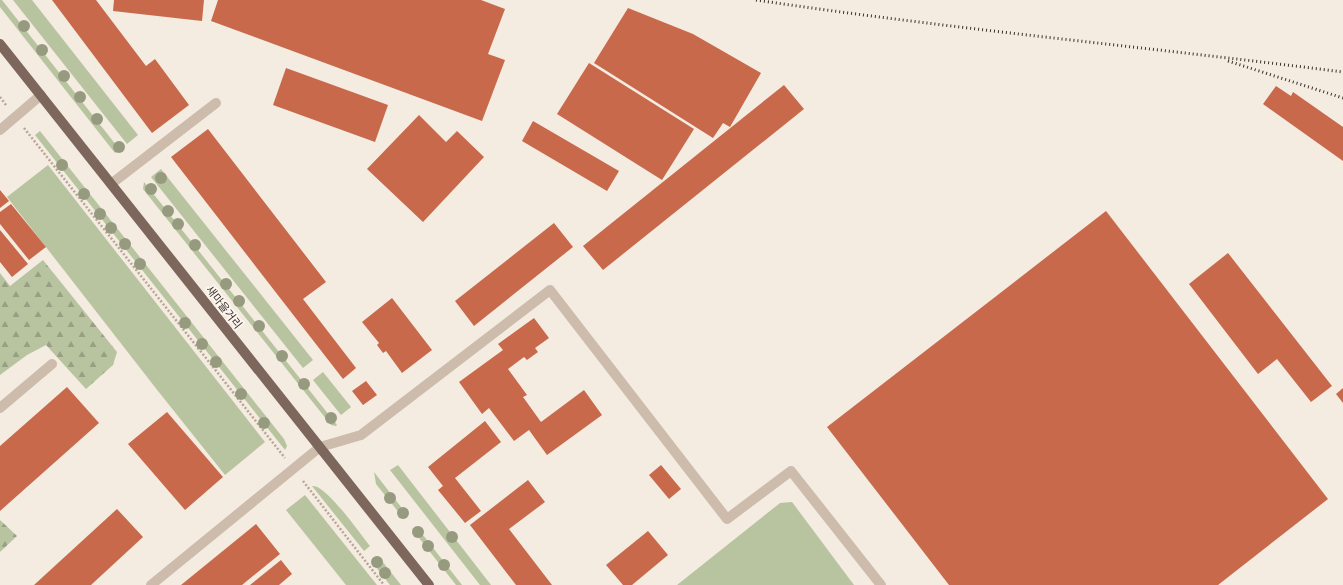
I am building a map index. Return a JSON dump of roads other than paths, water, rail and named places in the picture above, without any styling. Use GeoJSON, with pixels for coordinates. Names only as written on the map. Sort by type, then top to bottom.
{"type":"FeatureCollection","features":[{"type":"Feature","properties":{"kind":"main road","name":"새마을거리"},"geometry":{"type":"LineString","coordinates":[[0,44],[42,95],[429,585]]}},
{"type":"Feature","properties":{"kind":"street"},"geometry":{"type":"LineString","coordinates":[[0,130],[42,95]]}},
{"type":"Feature","properties":{"kind":"street"},"geometry":{"type":"LineString","coordinates":[[111,184],[216,102]]}},
{"type":"Feature","properties":{"kind":"street"},"geometry":{"type":"LineString","coordinates":[[151,585],[320,447],[361,435],[550,290],[727,519],[792,471],[881,585]]}},
{"type":"Feature","properties":{"kind":"street"},"geometry":{"type":"LineString","coordinates":[[0,408],[52,364]]}},
{"type":"Feature","properties":{"kind":"railway"},"geometry":{"type":"LineString","coordinates":[[756,0],[902,20],[1343,72]]}},
{"type":"Feature","properties":{"kind":"railway"},"geometry":{"type":"LineString","coordinates":[[1228,61],[1343,98]]}}]}
